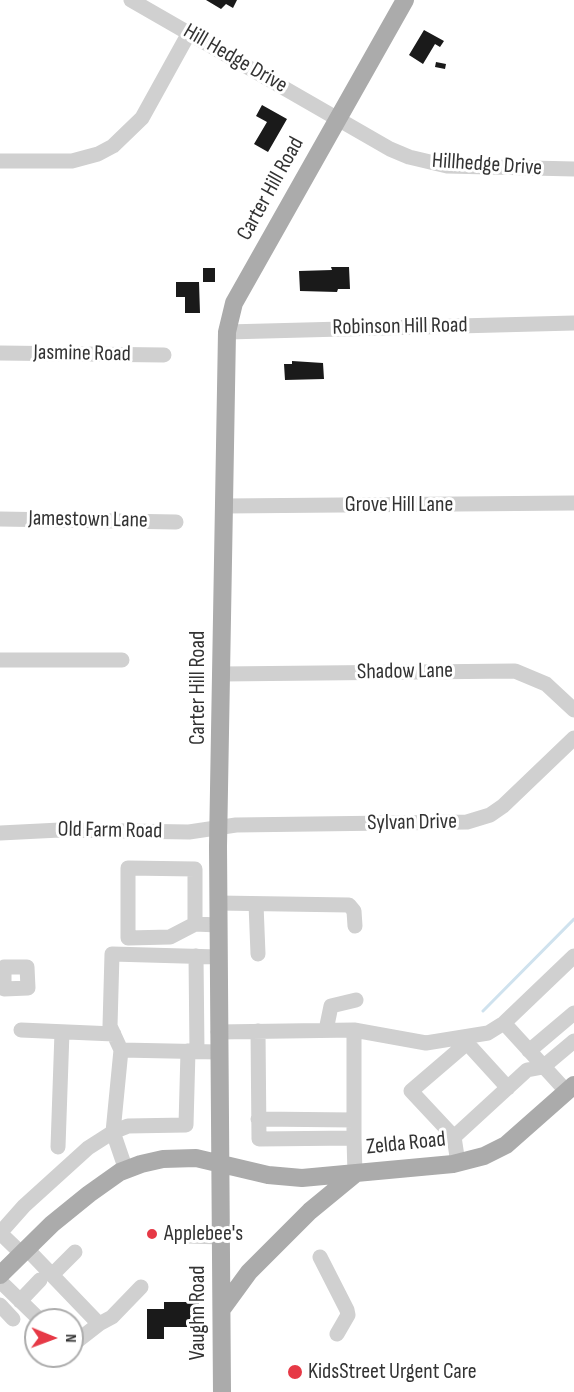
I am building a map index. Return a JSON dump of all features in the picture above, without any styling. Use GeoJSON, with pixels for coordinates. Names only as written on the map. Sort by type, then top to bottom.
{"type":"FeatureCollection","features":[{"type":"Feature","properties":{"kind":"main road","name":"Carter Hill Road"},"geometry":{"type":"LineString","coordinates":[[219,1162],[218,925],[223,903],[219,829],[227,332],[234,303],[405,0]]}},
{"type":"Feature","properties":{"kind":"main road","name":"Zelda Road"},"geometry":{"type":"LineString","coordinates":[[219,1162],[286,1178],[354,1174],[458,1163],[484,1156],[506,1145],[570,1088]]}},
{"type":"Feature","properties":{"kind":"main road"},"geometry":{"type":"LineString","coordinates":[[0,1275],[89,1194],[126,1170],[163,1159],[185,1157],[219,1162]]}},
{"type":"Feature","properties":{"kind":"main road","name":"Vaughn Road"},"geometry":{"type":"LineString","coordinates":[[219,1162],[222,1237],[222,1392]]}},
{"type":"Feature","properties":{"kind":"main road"},"geometry":{"type":"LineString","coordinates":[[222,1309],[249,1272],[310,1211],[354,1174]]}},
{"type":"Feature","properties":{"kind":"street","name":"Hill Hedge Drive"},"geometry":{"type":"LineString","coordinates":[[131,0],[338,118]]}},
{"type":"Feature","properties":{"kind":"street"},"geometry":{"type":"LineString","coordinates":[[0,161],[72,161],[84,159],[113,146],[142,118],[189,33]]}},
{"type":"Feature","properties":{"kind":"street","name":"Hillhedge Drive"},"geometry":{"type":"LineString","coordinates":[[338,118],[390,149],[427,163],[574,169]]}},
{"type":"Feature","properties":{"kind":"street","name":"Robinson Hill Road"},"geometry":{"type":"LineString","coordinates":[[227,332],[574,323]]}},
{"type":"Feature","properties":{"kind":"street","name":"Jasmine Road"},"geometry":{"type":"LineString","coordinates":[[0,353],[164,355]]}},
{"type":"Feature","properties":{"kind":"street","name":"Grove Hill Lane"},"geometry":{"type":"LineString","coordinates":[[225,506],[574,503]]}},
{"type":"Feature","properties":{"kind":"street","name":"Jamestown Lane"},"geometry":{"type":"LineString","coordinates":[[0,519],[176,522]]}},
{"type":"Feature","properties":{"kind":"street"},"geometry":{"type":"LineString","coordinates":[[0,660],[122,660]]}},
{"type":"Feature","properties":{"kind":"street","name":"Shadow Lane"},"geometry":{"type":"LineString","coordinates":[[222,674],[515,672],[546,684],[574,710]]}},
{"type":"Feature","properties":{"kind":"street","name":"Sylvan Drive"},"geometry":{"type":"LineString","coordinates":[[219,829],[236,825],[456,823],[477,820],[503,806],[574,738]]}},
{"type":"Feature","properties":{"kind":"street","name":"Old Farm Road"},"geometry":{"type":"LineString","coordinates":[[0,833],[51,830],[189,832],[219,829]]}},
{"type":"Feature","properties":{"kind":"street"},"geometry":{"type":"LineString","coordinates":[[195,924],[195,869],[128,868],[128,938],[170,937],[195,924],[218,925]]}},
{"type":"Feature","properties":{"kind":"street"},"geometry":{"type":"LineString","coordinates":[[223,903],[348,905],[354,911],[355,926]]}},
{"type":"Feature","properties":{"kind":"street"},"geometry":{"type":"LineString","coordinates":[[223,903],[255,928]]}},
{"type":"Feature","properties":{"kind":"street"},"geometry":{"type":"LineString","coordinates":[[256,904],[255,928],[258,954]]}},
{"type":"Feature","properties":{"kind":"street"},"geometry":{"type":"LineString","coordinates":[[126,1170],[113,1132],[121,1050],[110,1026],[112,954],[218,957]]}},
{"type":"Feature","properties":{"kind":"street"},"geometry":{"type":"LineString","coordinates":[[99,1324],[46,1277],[24,1251],[0,1233],[24,1206],[88,1148],[113,1132],[128,1126],[186,1125],[193,1051],[196,956]]}},
{"type":"Feature","properties":{"kind":"street"},"geometry":{"type":"LineString","coordinates":[[218,1032],[354,1030],[426,1043],[466,1040],[488,1033],[504,1023],[574,956]]}},
{"type":"Feature","properties":{"kind":"street"},"geometry":{"type":"LineString","coordinates":[[326,1030],[331,1006],[356,1000]]}},
{"type":"Feature","properties":{"kind":"street"},"geometry":{"type":"LineString","coordinates":[[529,1051],[574,1012]]}},
{"type":"Feature","properties":{"kind":"street"},"geometry":{"type":"LineString","coordinates":[[504,1023],[543,1067],[570,1088]]}},
{"type":"Feature","properties":{"kind":"street"},"geometry":{"type":"LineString","coordinates":[[21,1030],[114,1034]]}},
{"type":"Feature","properties":{"kind":"street"},"geometry":{"type":"LineString","coordinates":[[354,1030],[354,1174]]}},
{"type":"Feature","properties":{"kind":"street"},"geometry":{"type":"LineString","coordinates":[[258,1031],[259,1139],[354,1138]]}},
{"type":"Feature","properties":{"kind":"street"},"geometry":{"type":"LineString","coordinates":[[58,1147],[62,1032]]}},
{"type":"Feature","properties":{"kind":"street"},"geometry":{"type":"LineString","coordinates":[[466,1040],[508,1088]]}},
{"type":"Feature","properties":{"kind":"street"},"geometry":{"type":"LineString","coordinates":[[458,1163],[454,1137],[411,1091],[466,1040]]}},
{"type":"Feature","properties":{"kind":"street"},"geometry":{"type":"LineString","coordinates":[[454,1137],[527,1070],[543,1067],[574,1041]]}},
{"type":"Feature","properties":{"kind":"street"},"geometry":{"type":"LineString","coordinates":[[121,1050],[218,1052]]}},
{"type":"Feature","properties":{"kind":"street"},"geometry":{"type":"LineString","coordinates":[[258,1119],[354,1120]]}},
{"type":"Feature","properties":{"kind":"street"},"geometry":{"type":"LineString","coordinates":[[188,1236],[222,1237]]}},
{"type":"Feature","properties":{"kind":"street"},"geometry":{"type":"LineString","coordinates":[[20,1301],[75,1252]]}},
{"type":"Feature","properties":{"kind":"street"},"geometry":{"type":"LineString","coordinates":[[320,1257],[347,1310],[348,1315],[337,1334]]}},
{"type":"Feature","properties":{"kind":"street"},"geometry":{"type":"LineString","coordinates":[[0,1281],[27,1308]]}},
{"type":"Feature","properties":{"kind":"street"},"geometry":{"type":"LineString","coordinates":[[84,1336],[112,1317],[141,1287]]}},
{"type":"Feature","properties":{"kind":"street"},"geometry":{"type":"LineString","coordinates":[[0,1305],[13,1319]]}},
{"type":"Feature","properties":{"kind":"building"},"geometry":{"type":"Polygon","coordinates":[[[206,0],[237,0],[233,8],[226,4],[221,9],[206,0]]]}},
{"type":"Feature","properties":{"kind":"building"},"geometry":{"type":"Polygon","coordinates":[[[424,30],[444,41],[440,47],[435,44],[423,64],[409,55],[424,30]]]}},
{"type":"Feature","properties":{"kind":"building"},"geometry":{"type":"Polygon","coordinates":[[[436,62],[446,64],[445,69],[435,67],[436,62]]]}},
{"type":"Feature","properties":{"kind":"building"},"geometry":{"type":"Polygon","coordinates":[[[262,105],[287,119],[268,152],[254,144],[267,122],[256,116],[262,105]]]}},
{"type":"Feature","properties":{"kind":"building"},"geometry":{"type":"Polygon","coordinates":[[[331,267],[349,267],[350,289],[338,289],[337,292],[300,291],[299,271],[332,270],[331,267]]]}},
{"type":"Feature","properties":{"kind":"building"},"geometry":{"type":"Polygon","coordinates":[[[203,268],[215,268],[215,282],[203,282],[203,268]]]}},
{"type":"Feature","properties":{"kind":"building"},"geometry":{"type":"Polygon","coordinates":[[[176,282],[199,282],[200,313],[185,313],[185,297],[176,297],[176,282]]]}},
{"type":"Feature","properties":{"kind":"building"},"geometry":{"type":"Polygon","coordinates":[[[292,361],[323,363],[324,379],[285,380],[284,364],[292,364],[292,361]]]}},
{"type":"Feature","properties":{"kind":"building"},"geometry":{"type":"Polygon","coordinates":[[[164,1302],[199,1302],[199,1327],[164,1327],[164,1339],[147,1339],[147,1309],[164,1309],[164,1302]]]}},
{"type":"Feature","properties":{"kind":"waterway"},"geometry":{"type":"LineString","coordinates":[[483,1011],[574,919]]}},
{"type":"Feature","properties":{"kind":"place","name":"Applebee's"},"geometry":{"type":"Point","coordinates":[152,1234]}},
{"type":"Feature","properties":{"kind":"place","name":"KidsStreet Urgent Care"},"geometry":{"type":"Point","coordinates":[295,1372]}}]}
